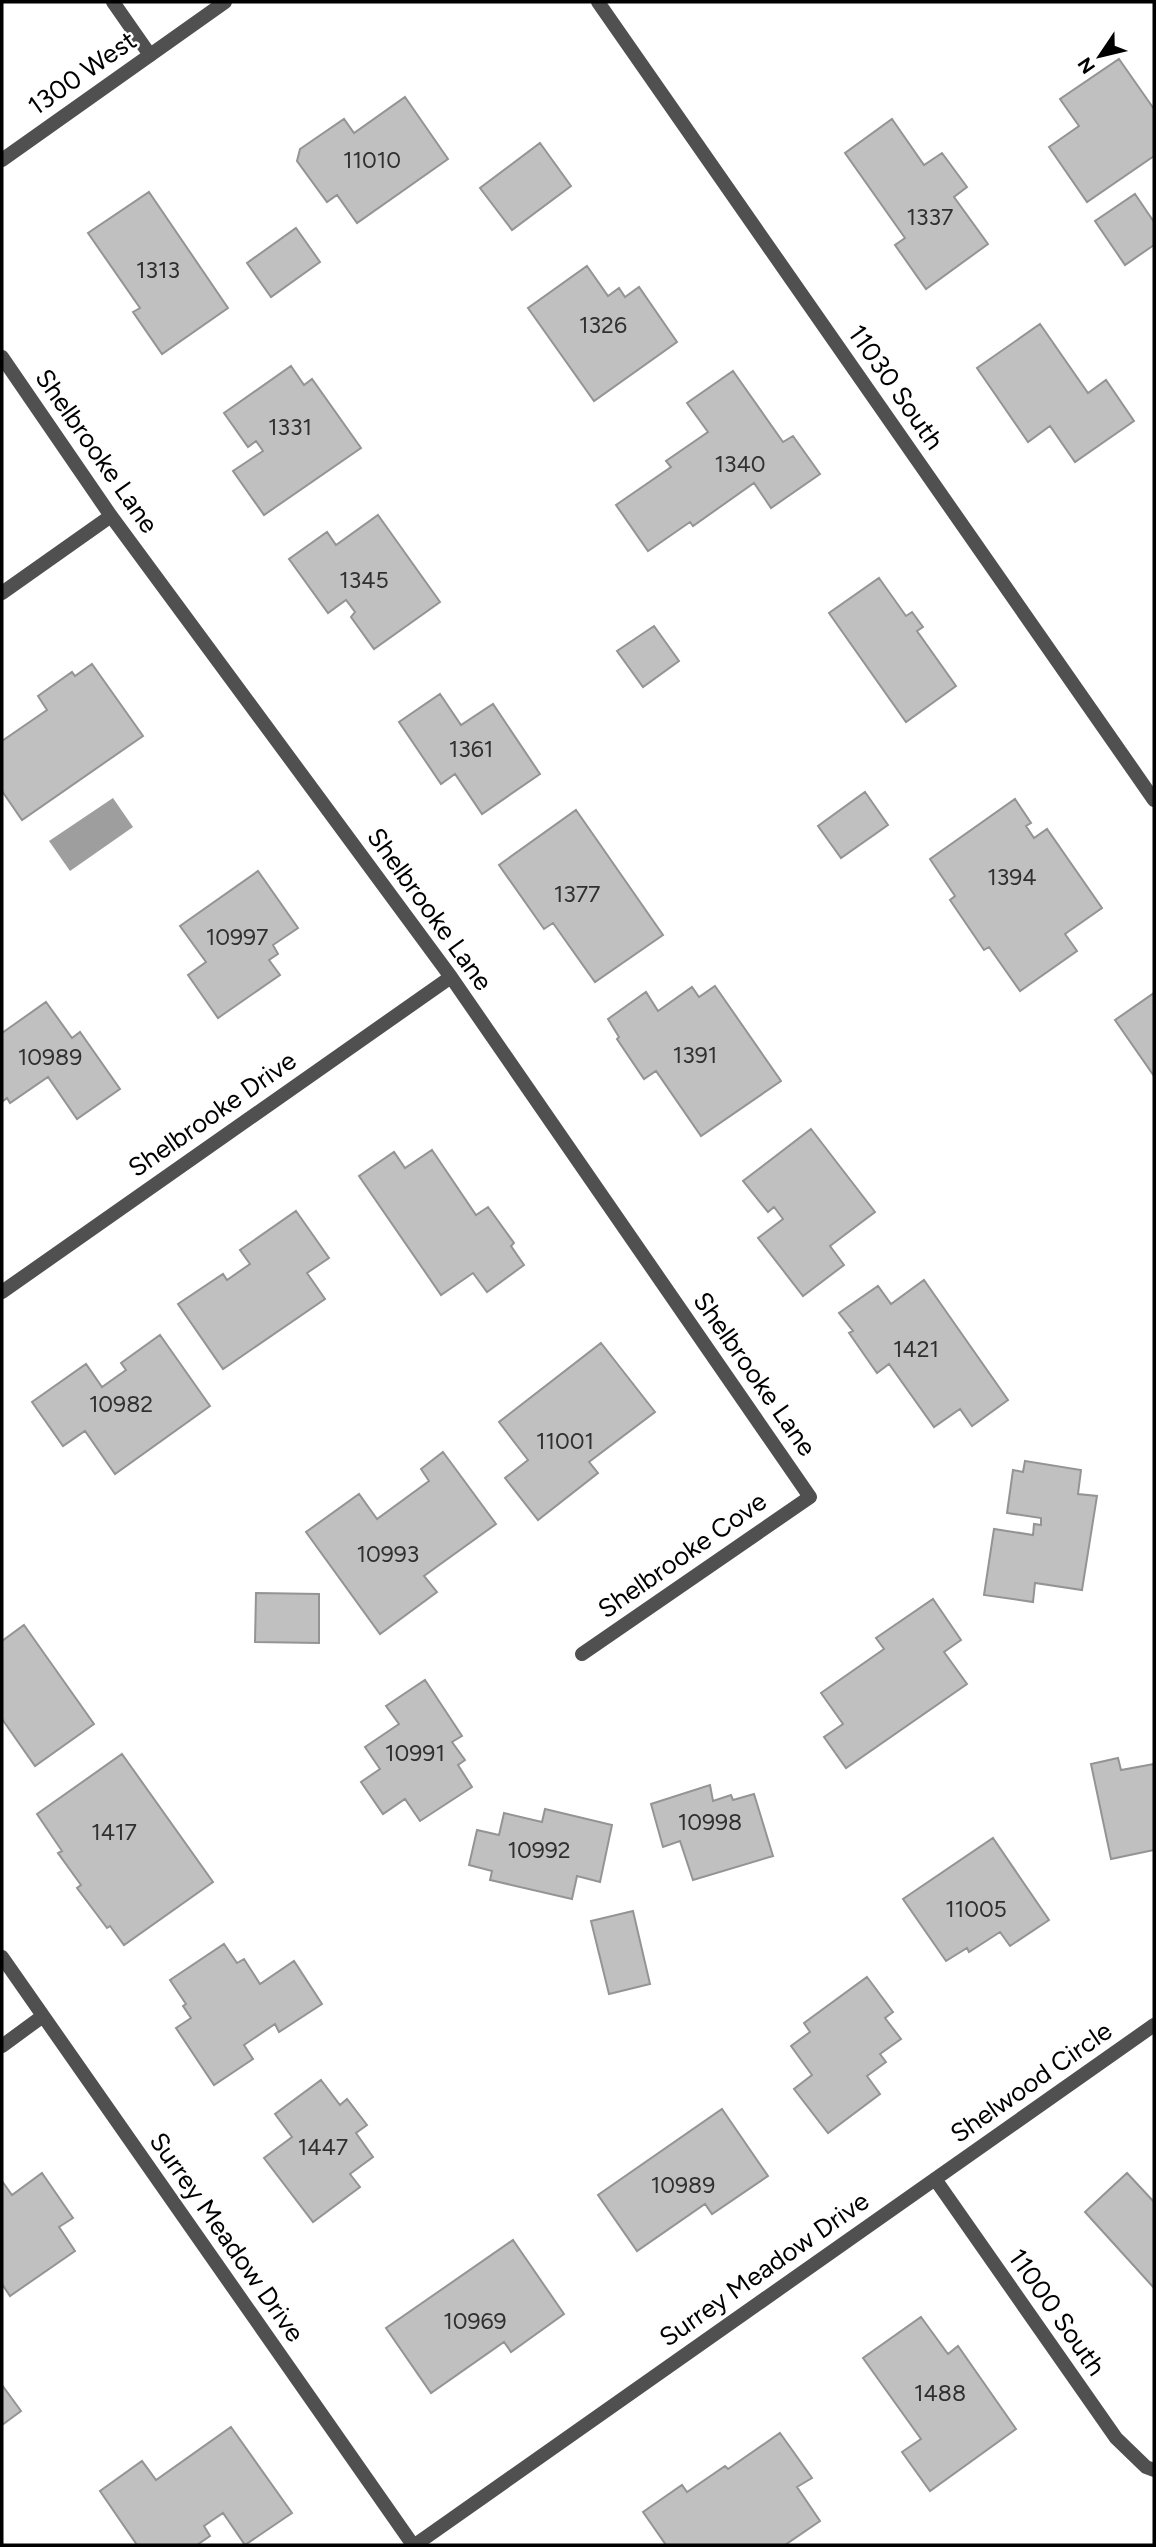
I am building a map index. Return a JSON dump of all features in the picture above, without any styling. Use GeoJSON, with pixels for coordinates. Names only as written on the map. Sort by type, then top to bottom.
{"type":"FeatureCollection","features":[{"type":"Feature","properties":{"kind":"street"},"geometry":{"type":"LineString","coordinates":[[113,2],[150,55]]}},
{"type":"Feature","properties":{"kind":"street","name":"1300 West"},"geometry":{"type":"LineString","coordinates":[[2,160],[225,2]]}},
{"type":"Feature","properties":{"kind":"street","name":"11030 South"},"geometry":{"type":"LineString","coordinates":[[598,2],[1154,800]]}},
{"type":"Feature","properties":{"kind":"street","name":"Shelbrooke Lane"},"geometry":{"type":"LineString","coordinates":[[2,357],[111,516],[450,977],[810,1496]]}},
{"type":"Feature","properties":{"kind":"street"},"geometry":{"type":"LineString","coordinates":[[2,593],[111,516]]}},
{"type":"Feature","properties":{"kind":"street","name":"Shelbrooke Drive"},"geometry":{"type":"LineString","coordinates":[[2,1292],[450,977]]}},
{"type":"Feature","properties":{"kind":"street","name":"Shelbrooke Cove"},"geometry":{"type":"LineString","coordinates":[[582,1654],[810,1496]]}},
{"type":"Feature","properties":{"kind":"street","name":"Surrey Meadow Drive"},"geometry":{"type":"LineString","coordinates":[[2,1957],[414,2545],[935,2179]]}},
{"type":"Feature","properties":{"kind":"street"},"geometry":{"type":"LineString","coordinates":[[2,2046],[43,2016]]}},
{"type":"Feature","properties":{"kind":"street","name":"Shelwood Circle"},"geometry":{"type":"LineString","coordinates":[[935,2179],[1154,2025]]}},
{"type":"Feature","properties":{"kind":"street","name":"11000 South"},"geometry":{"type":"LineString","coordinates":[[935,2179],[1116,2438],[1150,2468]]}},
{"type":"Feature","properties":{"kind":"shaded area"},"geometry":{"type":"Polygon","coordinates":[[[113,798],[133,827],[70,871],[49,841],[113,798]]]}},
{"type":"Feature","properties":{"kind":"building"},"geometry":{"type":"Polygon","coordinates":[[[1119,59],[1154,109],[1154,156],[1087,202],[1049,147],[1079,126],[1060,99],[1119,59]]]}},
{"type":"Feature","properties":{"kind":"building"},"geometry":{"type":"Polygon","coordinates":[[[405,97],[448,159],[357,223],[337,195],[327,202],[297,161],[300,149],[344,119],[354,133],[405,97]]]}},
{"type":"Feature","properties":{"kind":"building"},"geometry":{"type":"Polygon","coordinates":[[[892,119],[924,165],[942,153],[967,187],[954,197],[988,244],[926,289],[895,245],[905,238],[845,153],[892,119]]]}},
{"type":"Feature","properties":{"kind":"building"},"geometry":{"type":"Polygon","coordinates":[[[540,143],[571,186],[512,230],[480,188],[540,143]]]}},
{"type":"Feature","properties":{"kind":"building"},"geometry":{"type":"Polygon","coordinates":[[[149,192],[228,308],[162,354],[133,312],[140,308],[88,233],[149,192]]]}},
{"type":"Feature","properties":{"kind":"building"},"geometry":{"type":"Polygon","coordinates":[[[1135,194],[1154,222],[1154,245],[1125,265],[1095,221],[1135,194]]]}},
{"type":"Feature","properties":{"kind":"building"},"geometry":{"type":"Polygon","coordinates":[[[296,228],[320,262],[271,297],[247,263],[296,228]]]}},
{"type":"Feature","properties":{"kind":"building"},"geometry":{"type":"Polygon","coordinates":[[[587,266],[608,296],[619,288],[625,297],[639,287],[677,342],[594,401],[528,308],[587,266]]]}},
{"type":"Feature","properties":{"kind":"building"},"geometry":{"type":"Polygon","coordinates":[[[1040,324],[1088,393],[1106,380],[1134,421],[1075,462],[1050,426],[1028,442],[977,368],[1040,324]]]}},
{"type":"Feature","properties":{"kind":"building"},"geometry":{"type":"Polygon","coordinates":[[[291,366],[304,385],[312,379],[361,448],[264,515],[233,471],[263,451],[256,441],[248,447],[224,413],[291,366]]]}},
{"type":"Feature","properties":{"kind":"building"},"geometry":{"type":"Polygon","coordinates":[[[733,371],[783,442],[793,436],[820,474],[771,508],[754,483],[693,526],[690,522],[648,551],[616,505],[671,467],[666,461],[708,432],[687,403],[733,371]]]}},
{"type":"Feature","properties":{"kind":"building"},"geometry":{"type":"Polygon","coordinates":[[[378,515],[440,602],[374,649],[351,617],[355,612],[346,600],[328,613],[289,559],[327,532],[336,545],[378,515]]]}},
{"type":"Feature","properties":{"kind":"building"},"geometry":{"type":"Polygon","coordinates":[[[879,578],[906,616],[912,612],[923,627],[917,631],[956,686],[906,722],[829,613],[879,578]]]}},
{"type":"Feature","properties":{"kind":"building"},"geometry":{"type":"Polygon","coordinates":[[[654,626],[679,661],[643,687],[617,651],[654,626]]]}},
{"type":"Feature","properties":{"kind":"building"},"geometry":{"type":"Polygon","coordinates":[[[92,664],[143,736],[22,820],[2,791],[2,741],[47,710],[38,696],[72,672],[75,676],[92,664]]]}},
{"type":"Feature","properties":{"kind":"building"},"geometry":{"type":"Polygon","coordinates":[[[440,694],[461,725],[493,704],[540,774],[482,814],[455,774],[441,784],[399,722],[440,694]]]}},
{"type":"Feature","properties":{"kind":"building"},"geometry":{"type":"Polygon","coordinates":[[[865,792],[888,825],[841,858],[818,826],[865,792]]]}},
{"type":"Feature","properties":{"kind":"building"},"geometry":{"type":"Polygon","coordinates":[[[1015,799],[1031,823],[1026,826],[1034,838],[1047,829],[1102,908],[1065,934],[1077,951],[1020,991],[989,947],[984,950],[950,900],[955,896],[930,859],[1015,799]]]}},
{"type":"Feature","properties":{"kind":"building"},"geometry":{"type":"Polygon","coordinates":[[[576,810],[663,935],[595,982],[553,923],[544,929],[499,865],[576,810]]]}},
{"type":"Feature","properties":{"kind":"building"},"geometry":{"type":"Polygon","coordinates":[[[258,871],[298,928],[273,945],[278,954],[269,960],[280,975],[218,1018],[188,975],[206,962],[180,926],[258,871]]]}},
{"type":"Feature","properties":{"kind":"building"},"geometry":{"type":"Polygon","coordinates":[[[715,986],[781,1081],[701,1136],[656,1071],[644,1079],[617,1039],[619,1037],[608,1019],[646,992],[658,1011],[692,987],[699,997],[715,986]]]}},
{"type":"Feature","properties":{"kind":"building"},"geometry":{"type":"Polygon","coordinates":[[[1154,993],[1154,1076],[1115,1020],[1154,993]]]}},
{"type":"Feature","properties":{"kind":"building"},"geometry":{"type":"Polygon","coordinates":[[[46,1002],[72,1038],[80,1032],[120,1089],[77,1119],[48,1077],[10,1103],[7,1098],[2,1102],[2,1033],[46,1002]]]}},
{"type":"Feature","properties":{"kind":"building"},"geometry":{"type":"Polygon","coordinates":[[[811,1129],[875,1212],[830,1246],[844,1265],[803,1296],[758,1238],[783,1219],[774,1207],[768,1212],[743,1181],[811,1129]]]}},
{"type":"Feature","properties":{"kind":"building"},"geometry":{"type":"Polygon","coordinates":[[[432,1150],[476,1215],[488,1207],[514,1243],[511,1246],[524,1265],[487,1292],[473,1273],[441,1295],[359,1176],[394,1152],[405,1168],[432,1150]]]}},
{"type":"Feature","properties":{"kind":"building"},"geometry":{"type":"Polygon","coordinates":[[[296,1211],[329,1258],[307,1273],[325,1299],[223,1369],[178,1304],[223,1274],[227,1280],[250,1264],[240,1250],[296,1211]]]}},
{"type":"Feature","properties":{"kind":"building"},"geometry":{"type":"Polygon","coordinates":[[[924,1280],[1008,1400],[972,1426],[960,1409],[934,1427],[889,1364],[877,1373],[849,1333],[853,1331],[839,1313],[878,1286],[891,1304],[924,1280]]]}},
{"type":"Feature","properties":{"kind":"building"},"geometry":{"type":"Polygon","coordinates":[[[160,1335],[210,1406],[115,1474],[85,1431],[63,1446],[32,1402],[86,1364],[102,1387],[126,1370],[121,1363],[160,1335]]]}},
{"type":"Feature","properties":{"kind":"building"},"geometry":{"type":"Polygon","coordinates":[[[601,1343],[655,1412],[589,1462],[598,1473],[538,1520],[505,1478],[528,1460],[499,1422],[601,1343]]]}},
{"type":"Feature","properties":{"kind":"building"},"geometry":{"type":"Polygon","coordinates":[[[443,1452],[496,1524],[424,1576],[437,1592],[380,1634],[306,1532],[359,1494],[377,1519],[429,1481],[421,1469],[443,1452]]]}},
{"type":"Feature","properties":{"kind":"building"},"geometry":{"type":"Polygon","coordinates":[[[1025,1461],[1081,1470],[1078,1494],[1097,1496],[1082,1590],[1035,1583],[1033,1602],[984,1595],[994,1529],[1033,1535],[1034,1524],[1041,1525],[1041,1518],[1007,1513],[1013,1470],[1023,1472],[1025,1461]]]}},
{"type":"Feature","properties":{"kind":"building"},"geometry":{"type":"Polygon","coordinates":[[[256,1593],[319,1594],[319,1643],[255,1642],[256,1593]]]}},
{"type":"Feature","properties":{"kind":"building"},"geometry":{"type":"Polygon","coordinates":[[[933,1599],[961,1640],[944,1652],[967,1684],[846,1768],[824,1737],[843,1724],[821,1693],[884,1649],[876,1638],[933,1599]]]}},
{"type":"Feature","properties":{"kind":"building"},"geometry":{"type":"Polygon","coordinates":[[[24,1625],[94,1724],[35,1766],[2,1719],[2,1641],[24,1625]]]}},
{"type":"Feature","properties":{"kind":"building"},"geometry":{"type":"Polygon","coordinates":[[[425,1680],[462,1736],[452,1742],[465,1760],[458,1765],[472,1787],[420,1821],[405,1799],[383,1814],[361,1782],[380,1769],[365,1747],[399,1724],[386,1706],[425,1680]]]}},
{"type":"Feature","properties":{"kind":"building"},"geometry":{"type":"Polygon","coordinates":[[[122,1754],[213,1882],[124,1945],[110,1926],[107,1928],[77,1888],[81,1885],[58,1853],[62,1851],[37,1814],[122,1754]]]}},
{"type":"Feature","properties":{"kind":"building"},"geometry":{"type":"Polygon","coordinates":[[[1118,1758],[1121,1770],[1154,1764],[1154,1850],[1111,1859],[1091,1764],[1118,1758]]]}},
{"type":"Feature","properties":{"kind":"building"},"geometry":{"type":"Polygon","coordinates":[[[710,1785],[713,1801],[731,1795],[733,1800],[754,1794],[773,1856],[693,1880],[680,1841],[663,1847],[651,1804],[710,1785]]]}},
{"type":"Feature","properties":{"kind":"building"},"geometry":{"type":"Polygon","coordinates":[[[545,1809],[612,1825],[600,1882],[577,1876],[572,1899],[490,1880],[492,1871],[469,1865],[477,1830],[499,1835],[504,1813],[542,1822],[545,1809]]]}},
{"type":"Feature","properties":{"kind":"building"},"geometry":{"type":"Polygon","coordinates":[[[993,1838],[1049,1920],[1010,1946],[1000,1932],[969,1952],[967,1948],[946,1961],[903,1899],[993,1838]]]}},
{"type":"Feature","properties":{"kind":"building"},"geometry":{"type":"Polygon","coordinates":[[[633,1911],[650,1984],[609,1994],[591,1921],[633,1911]]]}},
{"type":"Feature","properties":{"kind":"building"},"geometry":{"type":"Polygon","coordinates":[[[224,1944],[237,1963],[244,1959],[260,1984],[294,1961],[322,2004],[279,2032],[275,2024],[244,2045],[253,2059],[214,2085],[176,2028],[191,2018],[183,2006],[186,2004],[170,1980],[224,1944]]]}},
{"type":"Feature","properties":{"kind":"building"},"geometry":{"type":"Polygon","coordinates":[[[867,1977],[893,2012],[885,2018],[901,2039],[880,2054],[886,2062],[867,2076],[880,2094],[828,2133],[794,2089],[812,2075],[791,2046],[810,2032],[804,2023],[867,1977]]]}},
{"type":"Feature","properties":{"kind":"building"},"geometry":{"type":"Polygon","coordinates":[[[321,2080],[340,2105],[347,2099],[367,2125],[356,2133],[373,2157],[350,2174],[360,2187],[313,2222],[264,2158],[292,2137],[275,2114],[321,2080]]]}},
{"type":"Feature","properties":{"kind":"building"},"geometry":{"type":"Polygon","coordinates":[[[722,2109],[768,2176],[712,2214],[705,2204],[637,2251],[598,2195],[722,2109]]]}},
{"type":"Feature","properties":{"kind":"building"},"geometry":{"type":"Polygon","coordinates":[[[42,2173],[73,2218],[59,2227],[75,2251],[10,2296],[2,2284],[2,2181],[12,2195],[42,2173]]]}},
{"type":"Feature","properties":{"kind":"building"},"geometry":{"type":"Polygon","coordinates":[[[1127,2173],[1154,2202],[1154,2288],[1085,2212],[1127,2173]]]}},
{"type":"Feature","properties":{"kind":"building"},"geometry":{"type":"Polygon","coordinates":[[[513,2240],[564,2314],[511,2352],[504,2342],[431,2393],[386,2328],[513,2240]]]}},
{"type":"Feature","properties":{"kind":"building"},"geometry":{"type":"Polygon","coordinates":[[[921,2317],[948,2354],[958,2346],[1016,2429],[930,2491],[902,2452],[921,2439],[863,2358],[921,2317]]]}},
{"type":"Feature","properties":{"kind":"building"},"geometry":{"type":"Polygon","coordinates":[[[2,2385],[21,2411],[2,2425],[2,2385]]]}},
{"type":"Feature","properties":{"kind":"building"},"geometry":{"type":"Polygon","coordinates":[[[231,2427],[292,2513],[245,2545],[223,2513],[204,2526],[210,2536],[197,2545],[137,2545],[100,2491],[142,2461],[156,2480],[231,2427]]]}},
{"type":"Feature","properties":{"kind":"building"},"geometry":{"type":"Polygon","coordinates":[[[780,2433],[812,2478],[797,2487],[820,2521],[785,2545],[666,2545],[643,2512],[682,2485],[687,2492],[725,2466],[728,2469],[780,2433]]]}}]}
